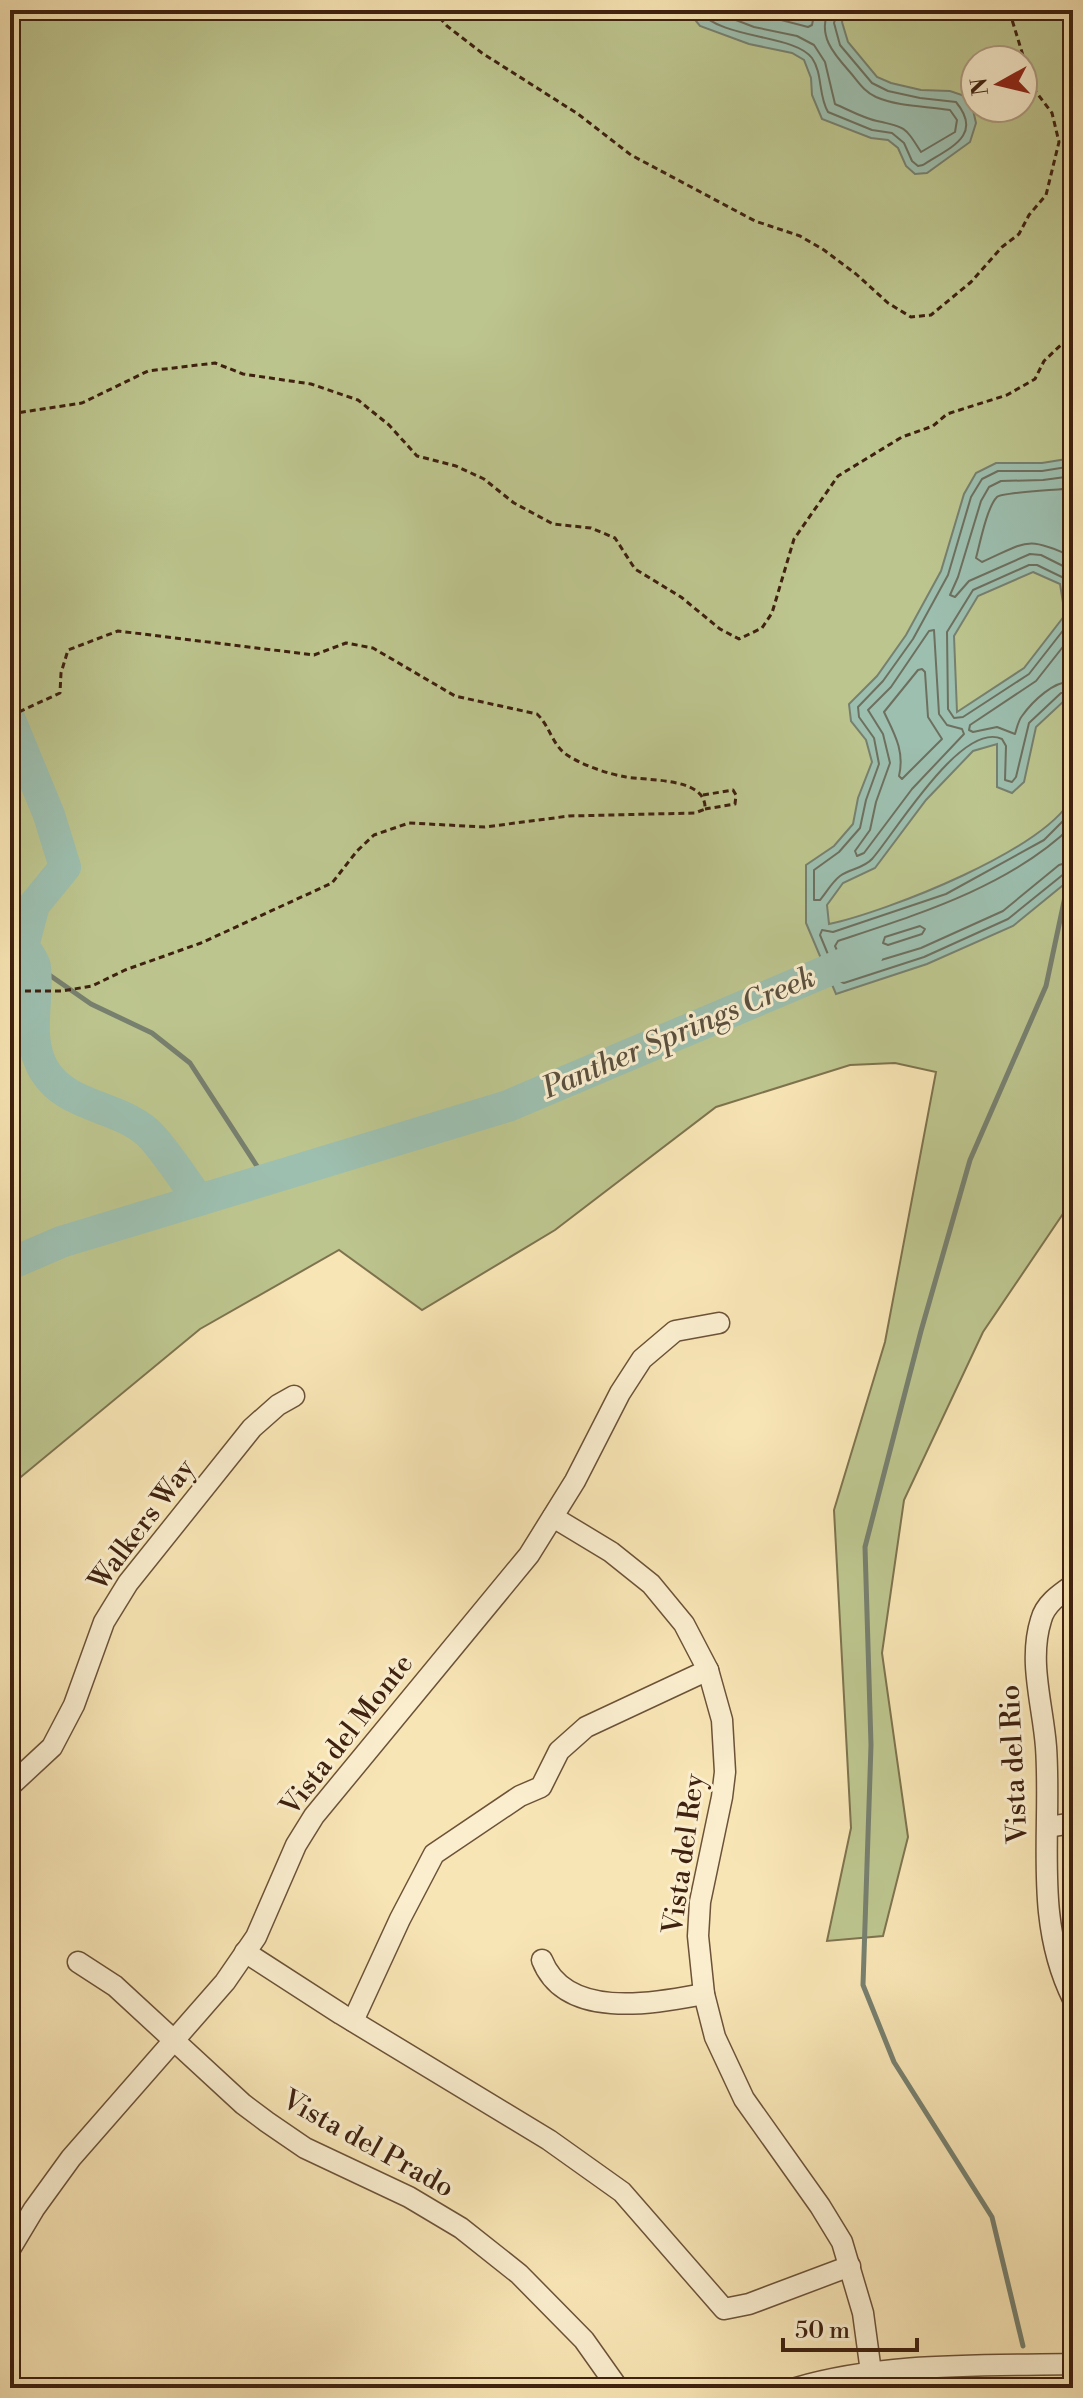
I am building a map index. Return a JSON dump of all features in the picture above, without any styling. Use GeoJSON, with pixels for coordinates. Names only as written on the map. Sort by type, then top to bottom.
{"type":"FeatureCollection","features":[{"type":"Feature","properties":{"kind":"street","name":"Vista del Monte"},"geometry":{"type":"LineString","coordinates":[[10,2249],[71,2158],[225,1982],[256,1937],[296,1845],[314,1816],[529,1555],[575,1481],[620,1393],[642,1359],[675,1331],[719,1323]]}},
{"type":"Feature","properties":{"kind":"street","name":"Walkers Way"},"geometry":{"type":"LineString","coordinates":[[10,1786],[52,1747],[74,1705],[104,1622],[128,1583],[252,1428],[278,1405],[294,1396]]}},
{"type":"Feature","properties":{"kind":"street","name":"Vista del Rey"},"geometry":{"type":"LineString","coordinates":[[553,1517],[611,1552],[651,1584],[684,1624],[708,1670],[722,1720],[725,1772],[700,1902],[698,1936],[704,1994],[715,2037],[744,2099],[842,2242],[863,2313],[871,2372]]}},
{"type":"Feature","properties":{"kind":"street","name":"Vista del Rio"},"geometry":{"type":"LineString","coordinates":[[1073,1585],[1055,1597],[1041,1617],[1036,1647],[1046,1743],[1048,1827],[1045,1886],[1060,1970],[1073,1999]]}},
{"type":"Feature","properties":{"kind":"street"},"geometry":{"type":"LineString","coordinates":[[353,2021],[434,1854],[520,1796],[541,1787],[559,1751],[586,1727],[708,1670]]}},
{"type":"Feature","properties":{"kind":"street"},"geometry":{"type":"LineString","coordinates":[[1048,1827],[1073,1823]]}},
{"type":"Feature","properties":{"kind":"street"},"geometry":{"type":"LineString","coordinates":[[245,1952],[549,2140],[622,2192],[724,2309],[749,2304],[850,2266]]}},
{"type":"Feature","properties":{"kind":"street"},"geometry":{"type":"LineString","coordinates":[[542,1960],[547,1972],[559,1984],[582,1997],[614,2004],[648,2004],[704,1994]]}},
{"type":"Feature","properties":{"kind":"street","name":"Vista del Prado"},"geometry":{"type":"LineString","coordinates":[[78,1962],[115,1986],[243,2104],[305,2148],[409,2197],[473,2237],[546,2298],[584,2340],[618,2388]]}},
{"type":"Feature","properties":{"kind":"street"},"geometry":{"type":"LineString","coordinates":[[796,2388],[871,2372],[1073,2364]]}},
{"type":"Feature","properties":{"kind":"path"},"geometry":{"type":"LineString","coordinates":[[433,10],[447,26],[482,53],[578,114],[631,155],[755,221],[812,243],[856,274],[888,303],[911,317],[931,315],[971,282],[1002,247],[1019,234],[1029,215],[1046,195],[1059,142],[1052,113],[1033,88],[1009,10]]}},
{"type":"Feature","properties":{"kind":"path"},"geometry":{"type":"LineString","coordinates":[[10,414],[82,403],[148,371],[215,363],[243,374],[311,384],[358,400],[389,425],[417,456],[456,466],[484,479],[514,503],[553,524],[591,528],[615,538],[635,569],[681,597],[720,629],[739,639],[762,628],[772,613],[794,539],[838,476],[902,437],[933,426],[947,414],[1007,395],[1035,379],[1044,361],[1064,342],[1073,338]]}},
{"type":"Feature","properties":{"kind":"path"},"geometry":{"type":"LineString","coordinates":[[10,716],[60,693],[61,673],[68,650],[118,631],[314,655],[346,643],[373,648],[455,696],[537,714],[545,721],[560,749],[577,760],[624,777],[678,784],[703,795],[726,789],[733,790],[736,795],[735,804],[695,813],[569,816],[485,827],[409,823],[374,835],[332,883],[201,943],[125,970],[92,986],[62,991],[10,991]]}},
{"type":"Feature","properties":{"kind":"path"},"geometry":{"type":"LineString","coordinates":[[703,795],[705,809]]}},
{"type":"Feature","properties":{"kind":"green space"},"geometry":{"type":"Polygon","coordinates":[[[10,10],[1073,10],[1073,1199],[983,1332],[904,1500],[882,1653],[908,1837],[883,1936],[827,1941],[851,1828],[834,1510],[885,1342],[936,1072],[895,1063],[850,1065],[716,1107],[555,1230],[422,1310],[339,1250],[200,1329],[10,1486],[10,10]]]}},
{"type":"Feature","properties":{"kind":"water"},"geometry":{"type":"Polygon","coordinates":[[[687,10],[846,10],[842,22],[848,42],[877,77],[921,90],[959,94],[959,124],[976,124],[970,142],[927,173],[915,174],[906,166],[898,148],[888,140],[871,138],[822,119],[812,95],[811,78],[804,60],[792,53],[749,44],[700,26],[687,10]]]}},
{"type":"Feature","properties":{"kind":"water"},"geometry":{"type":"Polygon","coordinates":[[[1073,458],[1073,701],[1066,699],[1036,727],[1024,782],[1012,793],[997,787],[997,744],[973,751],[926,800],[875,868],[843,883],[827,905],[829,924],[887,907],[1001,856],[1034,836],[1059,815],[1073,795],[1073,877],[1013,926],[927,964],[836,994],[806,923],[806,865],[834,846],[853,824],[858,798],[872,762],[866,740],[851,721],[849,704],[877,676],[906,635],[941,571],[964,494],[976,473],[996,463],[1042,463],[1073,458]],[[1033,572],[978,596],[954,636],[957,712],[1024,668],[1065,615],[1060,584],[1033,572]]]}},
{"type":"Feature","properties":{"kind":"waterway","name":"Panther Springs Creek"},"geometry":{"type":"LineString","coordinates":[[10,720],[49,815],[65,867],[34,905],[23,946],[35,967],[34,1032],[38,1058],[53,1082],[65,1092],[121,1116],[147,1132],[199,1200]]}},
{"type":"Feature","properties":{"kind":"waterway"},"geometry":{"type":"LineString","coordinates":[[1023,2346],[992,2217],[894,2062],[863,1985],[871,1745],[865,1547],[921,1331],[970,1160],[1046,986],[1069,878]]}},
{"type":"Feature","properties":{"kind":"waterway","name":"Panther Springs Creek"},"geometry":{"type":"LineString","coordinates":[[10,1264],[61,1242],[508,1106],[867,954]]}},
{"type":"Feature","properties":{"kind":"waterway","name":"Panther Springs Creek"},"geometry":{"type":"LineString","coordinates":[[35,965],[91,1004],[152,1033],[190,1063],[266,1180]]}}]}
